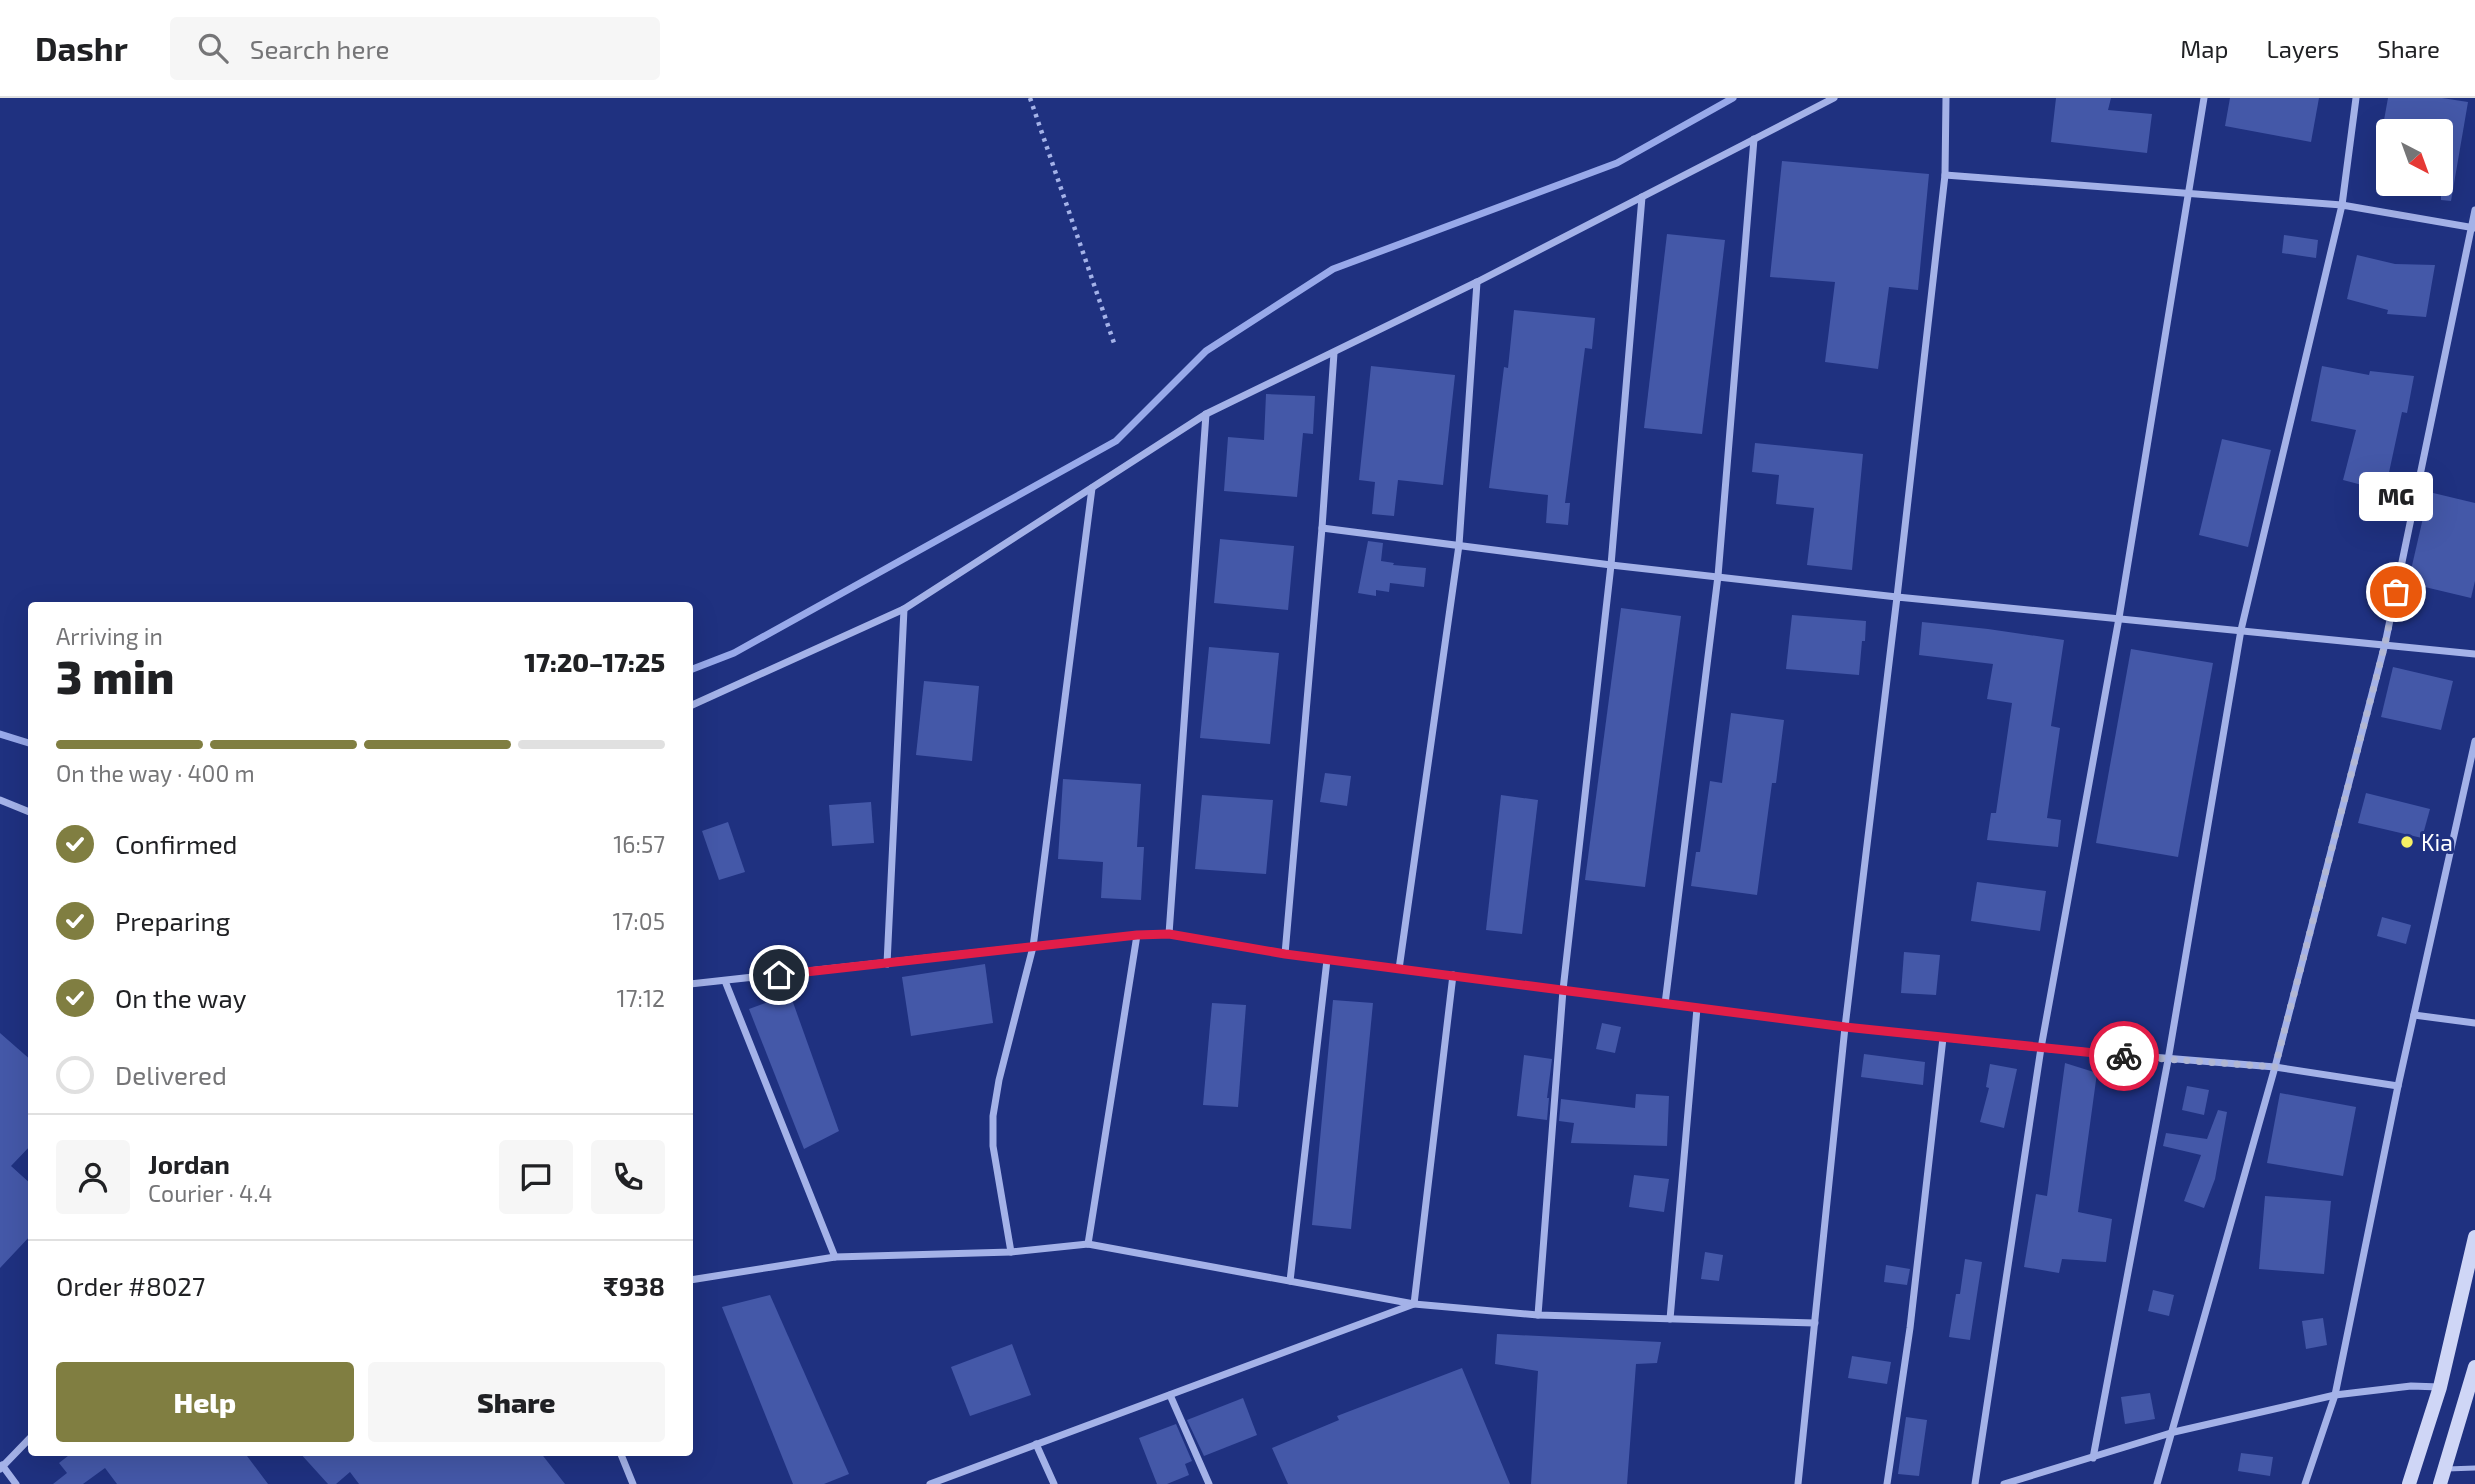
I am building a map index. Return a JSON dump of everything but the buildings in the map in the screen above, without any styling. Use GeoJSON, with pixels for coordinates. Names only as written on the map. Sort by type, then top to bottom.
{"type":"FeatureCollection","features":[{"type":"Feature","properties":{"kind":"main road"},"geometry":{"type":"LineString","coordinates":[[2409,1484],[2440,1387],[2475,1237]]}},
{"type":"Feature","properties":{"kind":"main road"},"geometry":{"type":"LineString","coordinates":[[2440,1484],[2475,1367]]}},
{"type":"Feature","properties":{"kind":"street"},"geometry":{"type":"LineString","coordinates":[[693,705],[904,609],[1206,414],[1477,282],[1834,98]]}},
{"type":"Feature","properties":{"kind":"street"},"geometry":{"type":"LineString","coordinates":[[1798,1484],[1845,1027],[1945,175],[1946,98]]}},
{"type":"Feature","properties":{"kind":"street"},"geometry":{"type":"LineString","coordinates":[[1975,1484],[2041,1048],[2119,618],[2204,98]]}},
{"type":"Feature","properties":{"kind":"street"},"geometry":{"type":"LineString","coordinates":[[2093,1458],[2168,1060],[2241,630],[2342,205],[2356,98]]}},
{"type":"Feature","properties":{"kind":"street"},"geometry":{"type":"LineString","coordinates":[[1665,1004],[1718,576],[1754,139]]}},
{"type":"Feature","properties":{"kind":"street"},"geometry":{"type":"LineString","coordinates":[[1945,175],[2342,205],[2473,228]]}},
{"type":"Feature","properties":{"kind":"street"},"geometry":{"type":"LineString","coordinates":[[1538,1315],[1563,990],[1611,565],[1642,197]]}},
{"type":"Feature","properties":{"kind":"street"},"geometry":{"type":"LineString","coordinates":[[2157,1484],[2174,1432],[2275,1067],[2385,644],[2475,210]]}},
{"type":"Feature","properties":{"kind":"street"},"geometry":{"type":"LineString","coordinates":[[1399,969],[1459,545],[1477,282]]}},
{"type":"Feature","properties":{"kind":"street"},"geometry":{"type":"LineString","coordinates":[[1285,954],[1322,528],[1334,353]]}},
{"type":"Feature","properties":{"kind":"street"},"geometry":{"type":"LineString","coordinates":[[1169,934],[1206,414]]}},
{"type":"Feature","properties":{"kind":"street"},"geometry":{"type":"LineString","coordinates":[[1011,1252],[993,1146],[993,1116],[999,1080],[1033,947],[1092,488]]}},
{"type":"Feature","properties":{"kind":"street"},"geometry":{"type":"LineString","coordinates":[[1322,528],[1611,565],[1897,597],[2475,654]]}},
{"type":"Feature","properties":{"kind":"street"},"geometry":{"type":"LineString","coordinates":[[887,964],[904,609]]}},
{"type":"Feature","properties":{"kind":"street"},"geometry":{"type":"LineString","coordinates":[[2305,1484],[2334,1395],[2398,1086],[2475,741]]}},
{"type":"Feature","properties":{"kind":"street"},"geometry":{"type":"LineString","coordinates":[[0,800],[28,811]]}},
{"type":"Feature","properties":{"kind":"street"},"geometry":{"type":"LineString","coordinates":[[693,984],[1137,935],[1169,934],[1327,960],[1845,1027],[2168,1060],[2275,1067],[2398,1086]]}},
{"type":"Feature","properties":{"kind":"street"},"geometry":{"type":"LineString","coordinates":[[1088,1244],[1137,935]]}},
{"type":"Feature","properties":{"kind":"street"},"geometry":{"type":"LineString","coordinates":[[1290,1281],[1327,960]]}},
{"type":"Feature","properties":{"kind":"street"},"geometry":{"type":"LineString","coordinates":[[1414,1304],[1453,975]]}},
{"type":"Feature","properties":{"kind":"street"},"geometry":{"type":"LineString","coordinates":[[725,981],[835,1257]]}},
{"type":"Feature","properties":{"kind":"street"},"geometry":{"type":"LineString","coordinates":[[1670,1319],[1697,1008]]}},
{"type":"Feature","properties":{"kind":"street"},"geometry":{"type":"LineString","coordinates":[[2414,1014],[2475,1023]]}},
{"type":"Feature","properties":{"kind":"street"},"geometry":{"type":"LineString","coordinates":[[1887,1484],[1910,1328],[1943,1038]]}},
{"type":"Feature","properties":{"kind":"street"},"geometry":{"type":"LineString","coordinates":[[693,1280],[835,1257],[1011,1252],[1088,1244],[1414,1304],[1538,1315],[1815,1323]]}},
{"type":"Feature","properties":{"kind":"street"},"geometry":{"type":"LineString","coordinates":[[930,1484],[1414,1304]]}},
{"type":"Feature","properties":{"kind":"street"},"geometry":{"type":"LineString","coordinates":[[2004,1484],[2174,1432],[2334,1395],[2411,1386],[2440,1387]]}},
{"type":"Feature","properties":{"kind":"street"},"geometry":{"type":"LineString","coordinates":[[1170,1395],[1209,1484]]}},
{"type":"Feature","properties":{"kind":"street"},"geometry":{"type":"LineString","coordinates":[[16,1484],[1,1466],[28,1440]]}},
{"type":"Feature","properties":{"kind":"street"},"geometry":{"type":"LineString","coordinates":[[1036,1444],[1054,1484]]}},
{"type":"Feature","properties":{"kind":"street"},"geometry":{"type":"LineString","coordinates":[[622,1456],[633,1484]]}},
{"type":"Feature","properties":{"kind":"lane"},"geometry":{"type":"LineString","coordinates":[[2445,1469],[2475,1468]]}},
{"type":"Feature","properties":{"kind":"path"},"geometry":{"type":"LineString","coordinates":[[1030,98],[1114,343]]}},
{"type":"Feature","properties":{"kind":"waterway"},"geometry":{"type":"LineString","coordinates":[[693,669],[734,653],[1116,441],[1206,351],[1333,269],[1617,163],[1733,98]]}},
{"type":"Feature","properties":{"kind":"waterway"},"geometry":{"type":"LineString","coordinates":[[0,734],[28,743]]}},
{"type":"Feature","properties":{"kind":"way so far"},"geometry":{"type":"LineString","coordinates":[[2124,1056],[2275,1067],[2385,644],[2396,592]]}},
{"type":"Feature","properties":{"kind":"place","name":"MG"},"geometry":{"type":"Point","coordinates":[2396,592]}},
{"type":"Feature","properties":{"kind":"place","name":"Kia"},"geometry":{"type":"Point","coordinates":[2407,842]}},
{"type":"Feature","properties":{"kind":"route"},"geometry":{"type":"LineString","coordinates":[[779,975],[1137,935],[1169,934],[1285,954],[1845,1027],[2124,1056]]}}]}
